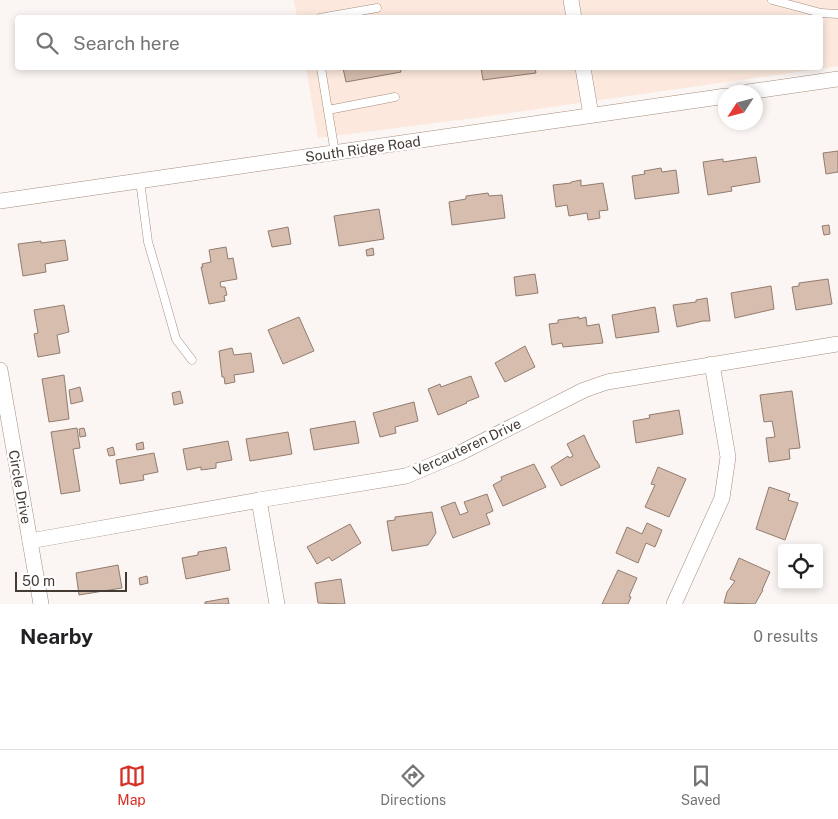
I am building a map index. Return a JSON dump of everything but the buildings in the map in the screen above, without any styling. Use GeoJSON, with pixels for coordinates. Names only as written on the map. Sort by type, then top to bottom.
{"type":"FeatureCollection","features":[{"type":"Feature","properties":{"kind":"street"},"geometry":{"type":"LineString","coordinates":[[571,0],[574,15]]}},
{"type":"Feature","properties":{"kind":"street"},"geometry":{"type":"LineString","coordinates":[[583,70],[591,115]]}},
{"type":"Feature","properties":{"kind":"street"},"geometry":{"type":"LineString","coordinates":[[763,90],[838,79]]}},
{"type":"Feature","properties":{"kind":"street","name":"South Ridge Road"},"geometry":{"type":"LineString","coordinates":[[0,201],[718,97]]}},
{"type":"Feature","properties":{"kind":"street","name":"Vercauteren Drive"},"geometry":{"type":"LineString","coordinates":[[30,541],[406,476],[458,454],[584,390],[607,382],[838,344]]}},
{"type":"Feature","properties":{"kind":"street"},"geometry":{"type":"LineString","coordinates":[[674,604],[722,498],[728,457],[712,364]]}},
{"type":"Feature","properties":{"kind":"street","name":"Circle Drive"},"geometry":{"type":"LineString","coordinates":[[0,370],[5,430],[30,541],[41,604]]}},
{"type":"Feature","properties":{"kind":"street"},"geometry":{"type":"LineString","coordinates":[[259,500],[278,604]]}},
{"type":"Feature","properties":{"kind":"lane"},"geometry":{"type":"LineString","coordinates":[[772,0],[821,13],[838,14]]}},
{"type":"Feature","properties":{"kind":"lane"},"geometry":{"type":"LineString","coordinates":[[337,15],[377,8]]}},
{"type":"Feature","properties":{"kind":"lane"},"geometry":{"type":"LineString","coordinates":[[321,70],[335,153]]}},
{"type":"Feature","properties":{"kind":"lane"},"geometry":{"type":"LineString","coordinates":[[328,110],[394,97]]}},
{"type":"Feature","properties":{"kind":"lane"},"geometry":{"type":"LineString","coordinates":[[140,181],[148,242],[176,339],[192,360]]}},
{"type":"Feature","properties":{"kind":"shaded area"},"geometry":{"type":"Polygon","coordinates":[[[294,0],[838,0],[838,66],[823,68],[823,15],[296,15],[294,0]]]}},
{"type":"Feature","properties":{"kind":"shaded area"},"geometry":{"type":"Polygon","coordinates":[[[306,70],[810,70],[482,117],[318,138],[306,70]]]}}]}
